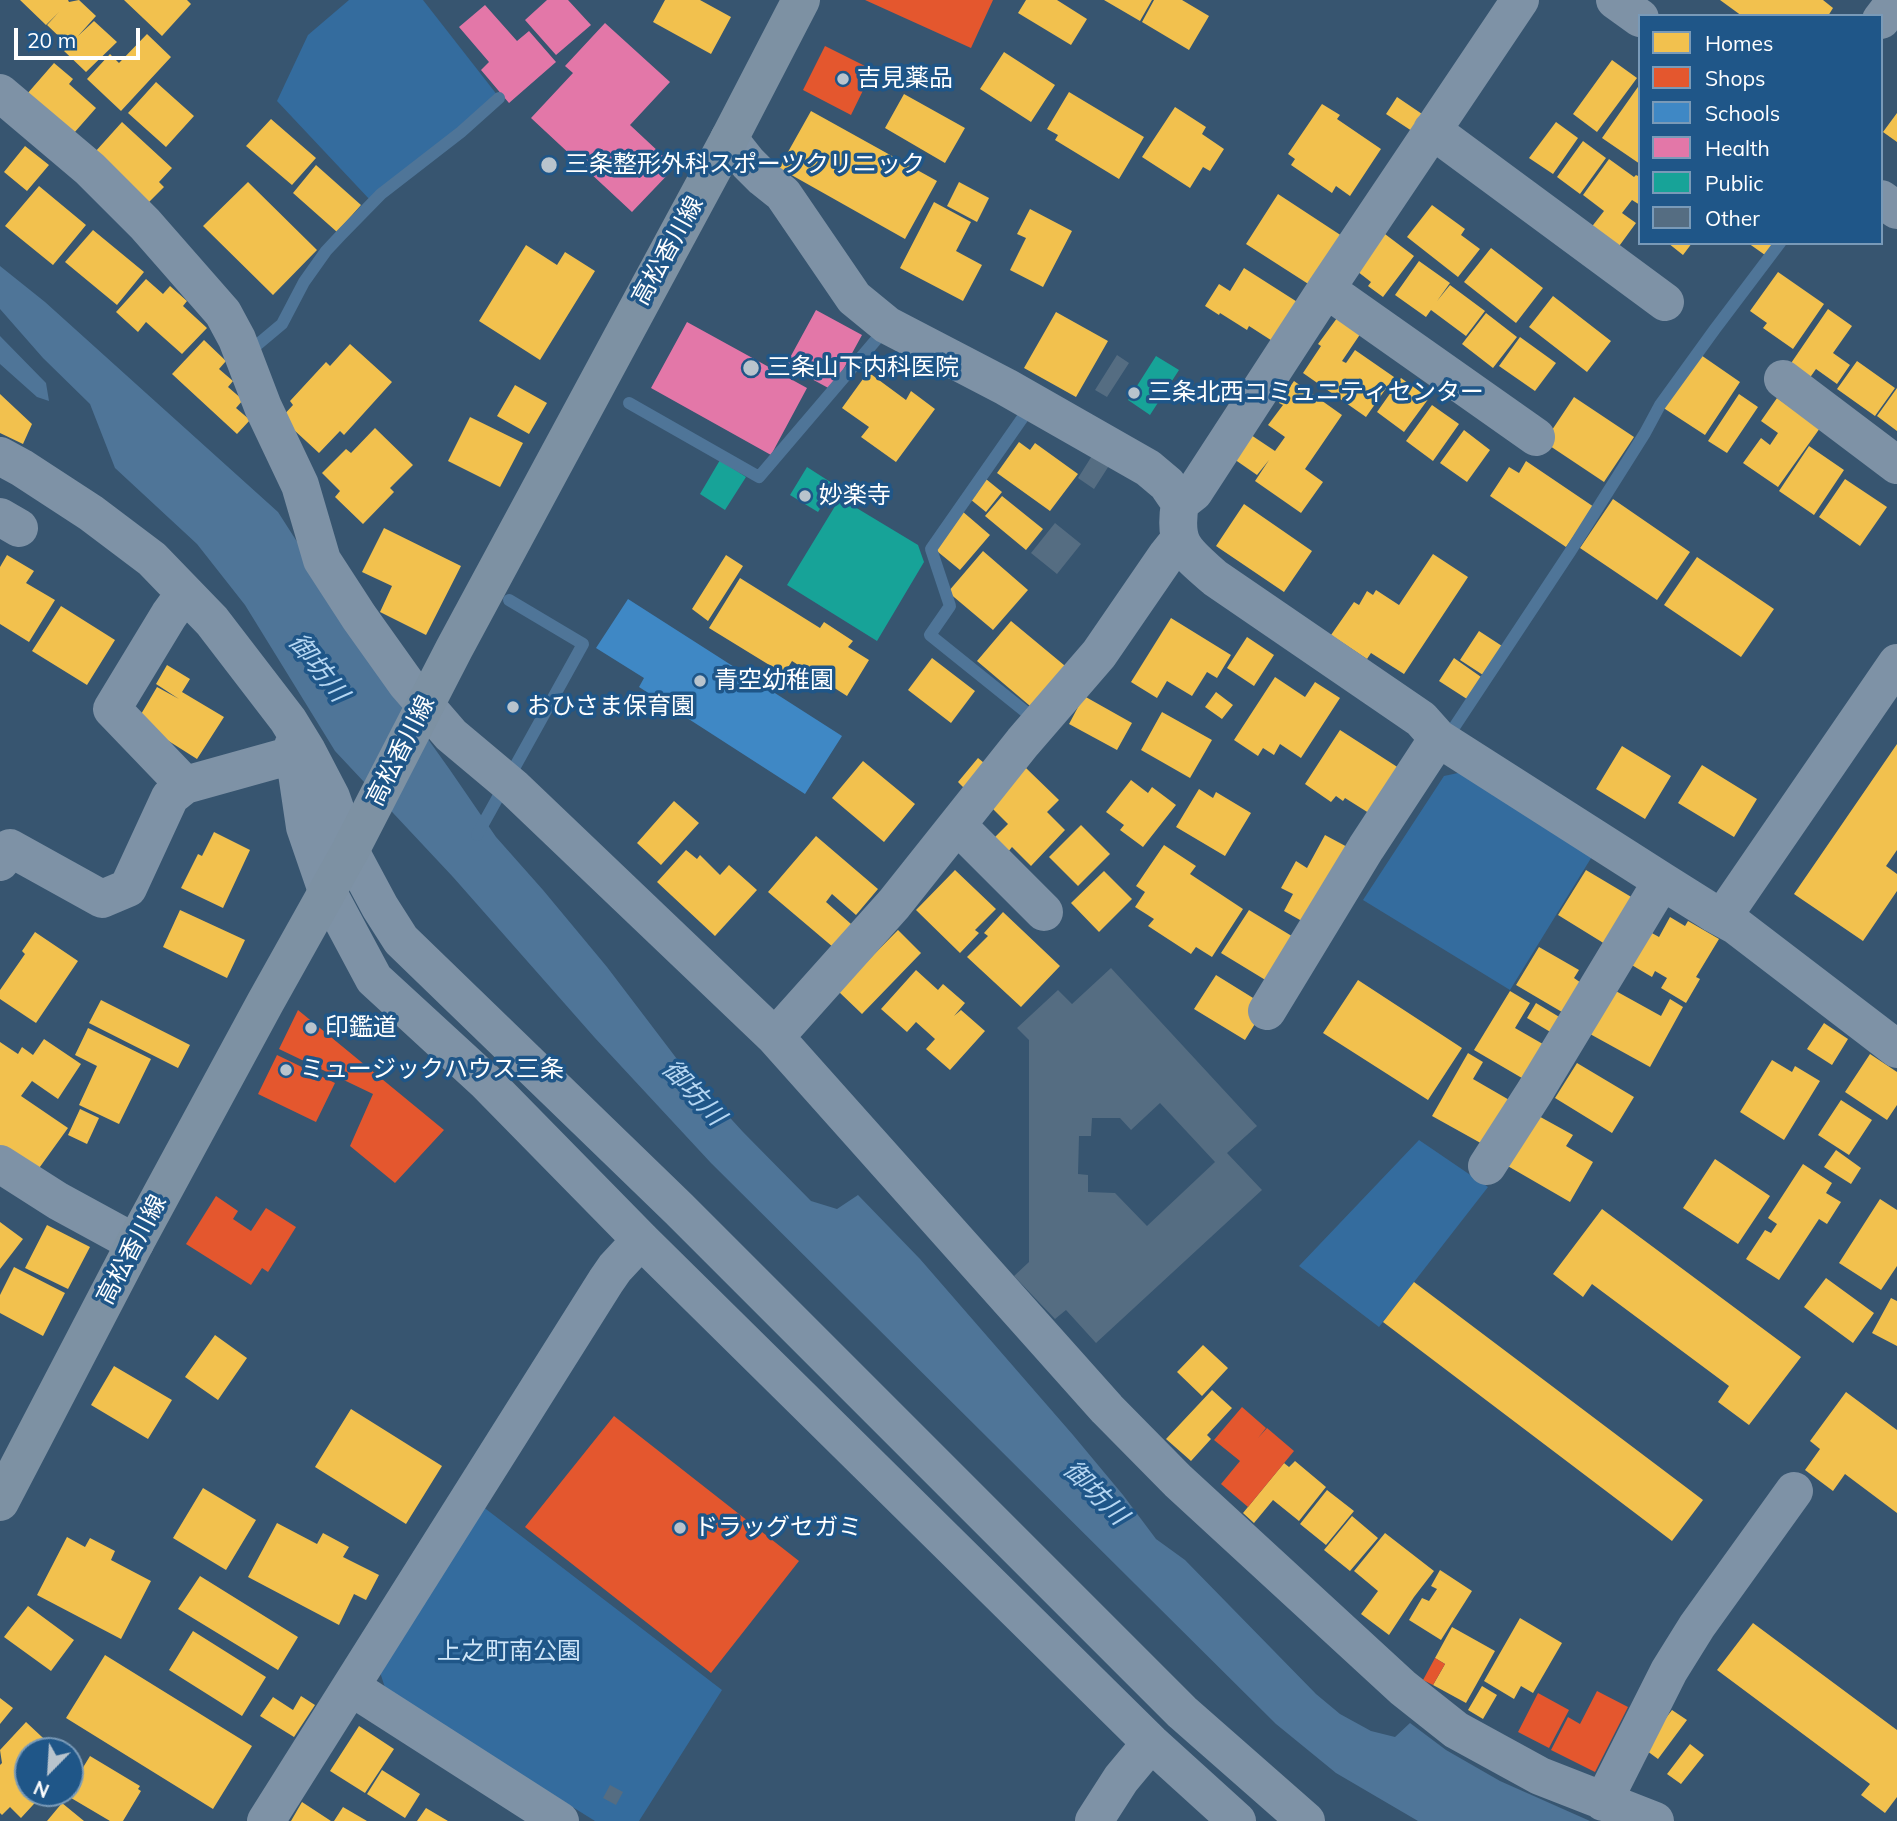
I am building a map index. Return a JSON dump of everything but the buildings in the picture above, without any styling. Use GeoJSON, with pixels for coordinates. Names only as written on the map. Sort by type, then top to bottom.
{"type":"FeatureCollection","features":[{"type":"Feature","properties":{"kind":"main road","name":"高松香川線"},"geometry":{"type":"LineString","coordinates":[[0,1502],[135,1243],[264,1003],[350,851],[422,710],[801,0]]}},
{"type":"Feature","properties":{"kind":"street"},"geometry":{"type":"LineString","coordinates":[[1520,0],[1194,492],[1180,503],[1179,540],[1190,555],[1215,578],[1420,719],[1438,738],[1661,881],[1735,925],[1897,1049]]}},
{"type":"Feature","properties":{"kind":"street"},"geometry":{"type":"LineString","coordinates":[[1615,0],[1638,17]]}},
{"type":"Feature","properties":{"kind":"street"},"geometry":{"type":"LineString","coordinates":[[1883,17],[1896,0]]}},
{"type":"Feature","properties":{"kind":"street"},"geometry":{"type":"LineString","coordinates":[[0,93],[90,169],[145,224],[223,313],[237,339],[263,407],[300,485],[322,560],[422,710],[531,803],[775,1037],[1107,1409],[1199,1500],[1403,1688],[1456,1730],[1540,1776],[1655,1821]]}},
{"type":"Feature","properties":{"kind":"street"},"geometry":{"type":"LineString","coordinates":[[1432,130],[1665,302]]}},
{"type":"Feature","properties":{"kind":"street"},"geometry":{"type":"LineString","coordinates":[[729,139],[748,163],[783,194],[854,298],[887,325],[1006,387],[1147,468],[1167,484],[1180,503]]}},
{"type":"Feature","properties":{"kind":"street"},"geometry":{"type":"LineString","coordinates":[[1326,289],[1536,437]]}},
{"type":"Feature","properties":{"kind":"street"},"geometry":{"type":"LineString","coordinates":[[1783,379],[1897,465]]}},
{"type":"Feature","properties":{"kind":"street"},"geometry":{"type":"LineString","coordinates":[[0,456],[91,513],[152,559],[212,621],[250,668],[331,797],[350,851],[401,940],[679,1209],[1182,1713],[1306,1821]]}},
{"type":"Feature","properties":{"kind":"street"},"geometry":{"type":"LineString","coordinates":[[775,1037],[894,904],[1023,741],[1099,654],[1179,540]]}},
{"type":"Feature","properties":{"kind":"street"},"geometry":{"type":"LineString","coordinates":[[185,593],[112,709],[185,785]]}},
{"type":"Feature","properties":{"kind":"street"},"geometry":{"type":"LineString","coordinates":[[1721,918],[1897,663]]}},
{"type":"Feature","properties":{"kind":"street"},"geometry":{"type":"LineString","coordinates":[[1267,1011],[1438,738]]}},
{"type":"Feature","properties":{"kind":"street"},"geometry":{"type":"LineString","coordinates":[[0,862],[10,848],[102,899],[128,888],[170,797],[185,785],[269,761],[297,742]]}},
{"type":"Feature","properties":{"kind":"street"},"geometry":{"type":"LineString","coordinates":[[297,742],[305,827],[327,891],[374,979],[485,1081],[641,1240],[1151,1743],[1237,1821]]}},
{"type":"Feature","properties":{"kind":"street"},"geometry":{"type":"LineString","coordinates":[[957,825],[1044,912]]}},
{"type":"Feature","properties":{"kind":"street"},"geometry":{"type":"LineString","coordinates":[[1487,1166],[1661,881]]}},
{"type":"Feature","properties":{"kind":"street"},"geometry":{"type":"LineString","coordinates":[[0,1164],[58,1201],[135,1243]]}},
{"type":"Feature","properties":{"kind":"street"},"geometry":{"type":"LineString","coordinates":[[265,1821],[606,1281],[641,1240]]}},
{"type":"Feature","properties":{"kind":"street"},"geometry":{"type":"LineString","coordinates":[[1603,1802],[1669,1671],[1794,1491]]}},
{"type":"Feature","properties":{"kind":"street"},"geometry":{"type":"LineString","coordinates":[[351,1687],[560,1821]]}},
{"type":"Feature","properties":{"kind":"street"},"geometry":{"type":"LineString","coordinates":[[1094,1821],[1121,1779],[1151,1743]]}},
{"type":"Feature","properties":{"kind":"green space"},"geometry":{"type":"Polygon","coordinates":[[[349,0],[423,0],[498,96],[371,201],[277,101],[308,35],[349,0]]]}},
{"type":"Feature","properties":{"kind":"green space"},"geometry":{"type":"Polygon","coordinates":[[[1472,770],[1596,850],[1510,990],[1363,900],[1444,776],[1472,770]]]}},
{"type":"Feature","properties":{"kind":"green space"},"geometry":{"type":"Polygon","coordinates":[[[1419,1140],[1488,1187],[1379,1327],[1299,1266],[1419,1140]]]}},
{"type":"Feature","properties":{"kind":"green space","name":"上之町南公園"},"geometry":{"type":"Polygon","coordinates":[[[482,1506],[722,1690],[639,1821],[595,1821],[386,1691],[380,1672],[482,1506]]]}},
{"type":"Feature","properties":{"kind":"water","name":"御坊川"},"geometry":{"type":"Polygon","coordinates":[[[0,266],[45,302],[278,512],[383,676],[496,837],[607,967],[680,1063],[811,1201],[837,1209],[858,1195],[920,1259],[1073,1435],[1156,1539],[1185,1560],[1316,1694],[1340,1714],[1371,1731],[1395,1737],[1410,1723],[1446,1750],[1500,1781],[1590,1821],[1418,1821],[1336,1773],[1276,1724],[711,1163],[595,1038],[453,877],[335,751],[245,605],[197,544],[115,468],[90,404],[43,358],[0,309],[0,266]]]}},
{"type":"Feature","properties":{"kind":"water"},"geometry":{"type":"Polygon","coordinates":[[[0,336],[46,383],[49,401],[37,397],[0,364],[0,336]]]}},
{"type":"Feature","properties":{"kind":"waterway"},"geometry":{"type":"LineString","coordinates":[[251,350],[282,324],[304,282],[326,251],[381,194],[461,132],[499,98]]}},
{"type":"Feature","properties":{"kind":"waterway"},"geometry":{"type":"LineString","coordinates":[[1449,735],[1570,552],[1660,405],[1778,245]]}},
{"type":"Feature","properties":{"kind":"waterway"},"geometry":{"type":"LineString","coordinates":[[629,403],[759,477],[881,334]]}},
{"type":"Feature","properties":{"kind":"waterway"},"geometry":{"type":"LineString","coordinates":[[1028,410],[931,549],[950,606],[930,635],[1037,721]]}},
{"type":"Feature","properties":{"kind":"waterway"},"geometry":{"type":"LineString","coordinates":[[477,835],[583,644],[509,600]]}},
{"type":"Feature","properties":{"kind":"place","name":"吉見薬品"},"geometry":{"type":"Point","coordinates":[843,79]}},
{"type":"Feature","properties":{"kind":"place","name":"三条整形外科スポーツクリニック"},"geometry":{"type":"Point","coordinates":[549,165]}},
{"type":"Feature","properties":{"kind":"place","name":"三条山下内科医院"},"geometry":{"type":"Point","coordinates":[751,368]}},
{"type":"Feature","properties":{"kind":"place","name":"三条北西コミュニティセンター"},"geometry":{"type":"Point","coordinates":[1134,393]}},
{"type":"Feature","properties":{"kind":"place","name":"妙楽寺"},"geometry":{"type":"Point","coordinates":[805,496]}},
{"type":"Feature","properties":{"kind":"place","name":"青空幼稚園"},"geometry":{"type":"Point","coordinates":[700,681]}},
{"type":"Feature","properties":{"kind":"place","name":"おひさま保育園"},"geometry":{"type":"Point","coordinates":[513,707]}},
{"type":"Feature","properties":{"kind":"place","name":"印鑑道"},"geometry":{"type":"Point","coordinates":[311,1028]}},
{"type":"Feature","properties":{"kind":"place","name":"ミュージックハウス三条"},"geometry":{"type":"Point","coordinates":[286,1070]}},
{"type":"Feature","properties":{"kind":"place","name":"ドラッグセガミ"},"geometry":{"type":"Point","coordinates":[680,1528]}}]}
